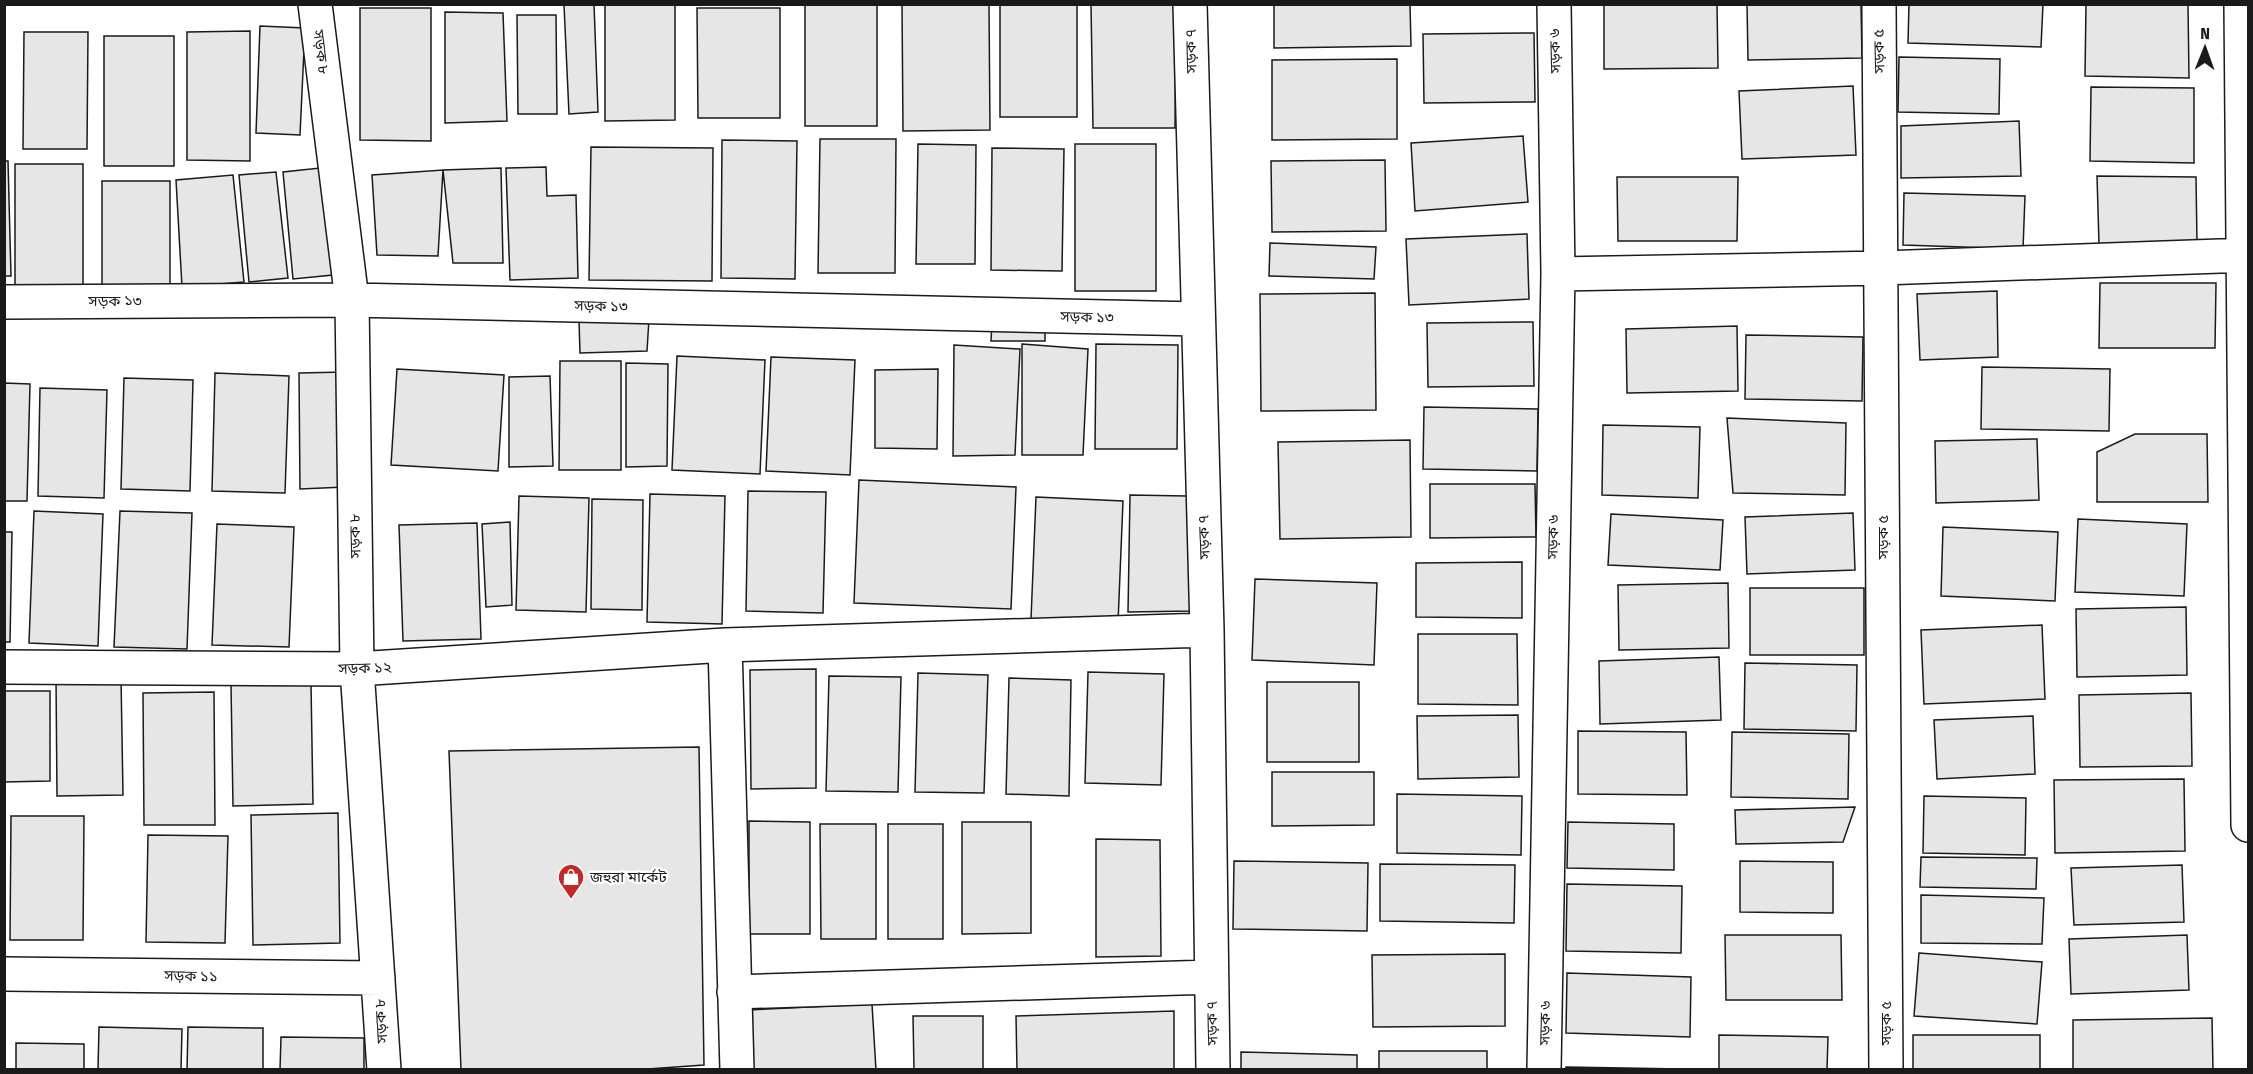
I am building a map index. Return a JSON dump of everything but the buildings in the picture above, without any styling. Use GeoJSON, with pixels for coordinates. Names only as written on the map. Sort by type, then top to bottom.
{"type":"FeatureCollection","features":[{"type":"Feature","properties":{"kind":"street","name":"সড়ক ৮"},"geometry":{"type":"LineString","coordinates":[[315,4],[352,300],[357,669],[384,1070]]}},
{"type":"Feature","properties":{"kind":"street","name":"সড়ক ৭"},"geometry":{"type":"LineString","coordinates":[[1190,4],[1207,630],[1213,1070]]}},
{"type":"Feature","properties":{"kind":"street","name":"সড়ক ৬"},"geometry":{"type":"LineString","coordinates":[[1544,1070],[1558,274],[1554,4]]}},
{"type":"Feature","properties":{"kind":"street","name":"সড়ক ৫"},"geometry":{"type":"LineString","coordinates":[[1879,4],[1886,1070]]}},
{"type":"Feature","properties":{"kind":"street"},"geometry":{"type":"LineString","coordinates":[[2241,4],[2246,255],[2248,825]]}},
{"type":"Feature","properties":{"kind":"street"},"geometry":{"type":"LineString","coordinates":[[1558,274],[1882,267],[2246,255]]}},
{"type":"Feature","properties":{"kind":"street","name":"সড়ক ১৩"},"geometry":{"type":"LineString","coordinates":[[4,302],[352,300],[1198,320]]}},
{"type":"Feature","properties":{"kind":"street","name":"সড়ক ১২"},"geometry":{"type":"LineString","coordinates":[[4,667],[357,669],[725,645],[1207,630]]}},
{"type":"Feature","properties":{"kind":"street"},"geometry":{"type":"LineString","coordinates":[[725,645],[736,1070]]}},
{"type":"Feature","properties":{"kind":"street","name":"সড়ক ১১"},"geometry":{"type":"LineString","coordinates":[[4,974],[378,978]]}},
{"type":"Feature","properties":{"kind":"street"},"geometry":{"type":"LineString","coordinates":[[735,992],[1211,976]]}},
{"type":"Feature","properties":{"kind":"place","name":"জহুরা মার্কেট"},"geometry":{"type":"Point","coordinates":[571,900]}}]}
